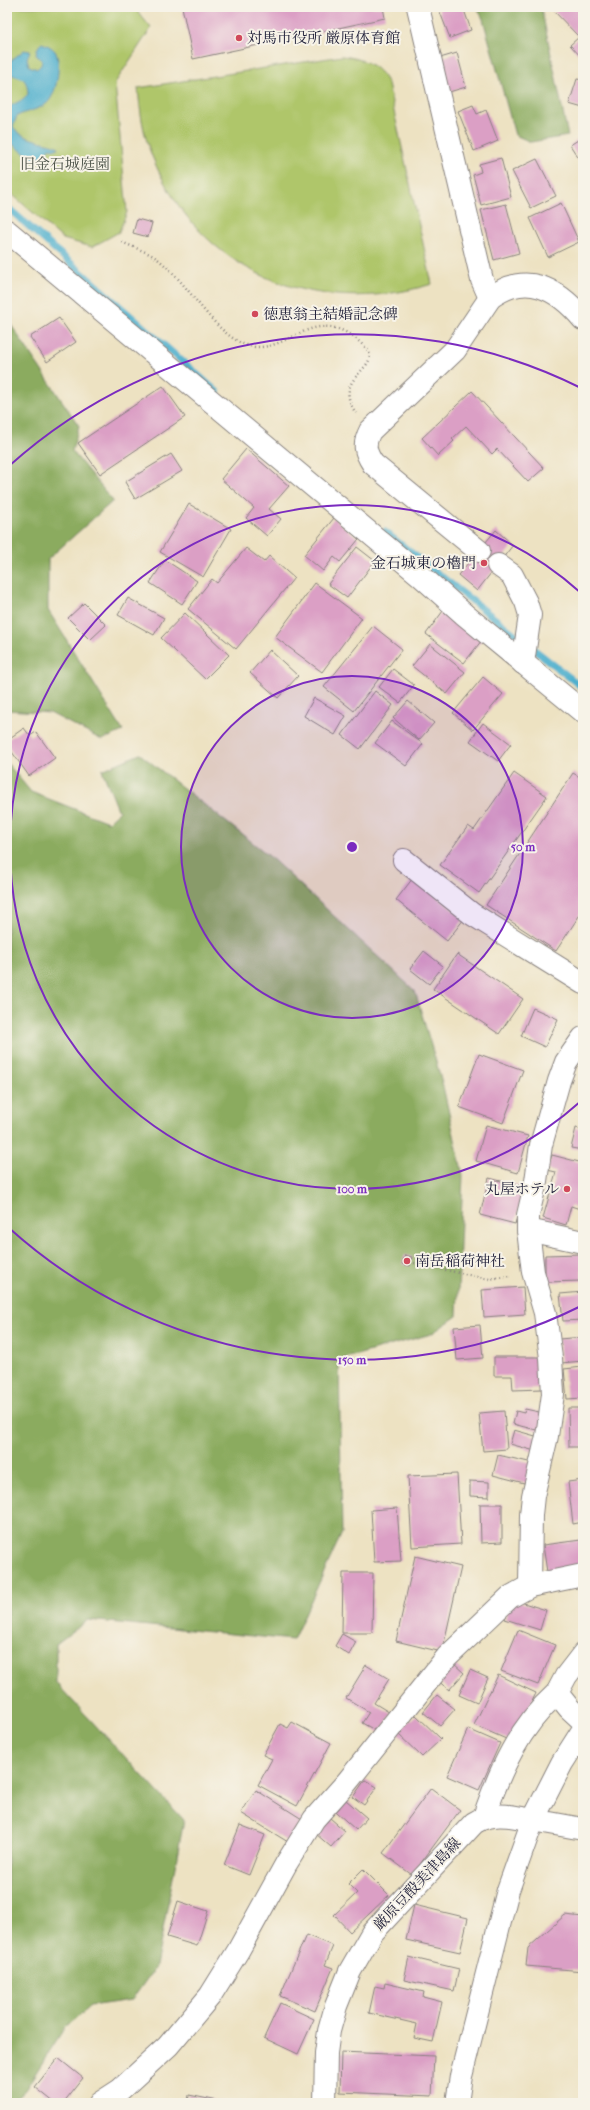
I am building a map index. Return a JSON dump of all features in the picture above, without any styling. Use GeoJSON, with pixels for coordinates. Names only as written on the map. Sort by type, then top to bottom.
{"type":"FeatureCollection","features":[{"type":"Feature","properties":{"kind":"street"},"geometry":{"type":"LineString","coordinates":[[418,7],[482,280],[490,298]]}},
{"type":"Feature","properties":{"kind":"street"},"geometry":{"type":"LineString","coordinates":[[7,231],[583,712]]}},
{"type":"Feature","properties":{"kind":"street"},"geometry":{"type":"LineString","coordinates":[[479,551],[373,464],[366,454],[365,441],[370,431],[455,350],[490,298],[509,287],[521,284],[550,290],[563,298],[583,319]]}},
{"type":"Feature","properties":{"kind":"street"},"geometry":{"type":"LineString","coordinates":[[498,565],[512,575],[526,602],[530,615],[523,663]]}},
{"type":"Feature","properties":{"kind":"street"},"geometry":{"type":"LineString","coordinates":[[404,860],[472,914],[583,983]]}},
{"type":"Feature","properties":{"kind":"street"},"geometry":{"type":"LineString","coordinates":[[530,1586],[531,1515],[533,1496],[548,1436],[553,1394],[551,1358],[545,1313],[533,1272],[528,1230],[528,1215],[536,1181],[541,1145],[559,1081],[566,1062],[583,1038]]}},
{"type":"Feature","properties":{"kind":"street"},"geometry":{"type":"LineString","coordinates":[[528,1230],[583,1242]]}},
{"type":"Feature","properties":{"kind":"street"},"geometry":{"type":"LineString","coordinates":[[100,2103],[120,2090],[168,2046],[210,1996],[238,1951],[286,1864],[314,1819],[447,1657],[510,1597],[530,1586],[583,1575]]}},
{"type":"Feature","properties":{"kind":"street"},"geometry":{"type":"LineString","coordinates":[[583,1654],[566,1676],[557,1693],[539,1709],[523,1730],[493,1790],[484,1817],[504,1815],[583,1828]]}},
{"type":"Feature","properties":{"kind":"street"},"geometry":{"type":"LineString","coordinates":[[557,1693],[565,1705],[583,1721]]}},
{"type":"Feature","properties":{"kind":"street"},"geometry":{"type":"LineString","coordinates":[[457,2103],[460,2076],[506,1897],[533,1820],[562,1763],[583,1730]]}},
{"type":"Feature","properties":{"kind":"street","name":"厳原豆酘美津島線"},"geometry":{"type":"LineString","coordinates":[[325,2103],[326,2053],[329,2031],[336,2006],[350,1971],[372,1932],[395,1905],[474,1823],[484,1817]]}},
{"type":"Feature","properties":{"kind":"path"},"geometry":{"type":"LineString","coordinates":[[122,242],[159,260],[174,274],[229,337],[248,345],[275,344],[310,328],[321,326],[336,328],[352,336],[366,348],[369,360],[367,365],[350,385],[348,392],[349,402],[370,431]]}},
{"type":"Feature","properties":{"kind":"path"},"geometry":{"type":"LineString","coordinates":[[414,1263],[488,1279]]}},
{"type":"Feature","properties":{"kind":"green space","name":"旧金石城庭園"},"geometry":{"type":"Polygon","coordinates":[[[7,7],[134,7],[151,28],[115,83],[127,212],[119,232],[92,247],[63,239],[7,190],[7,7]]]}},
{"type":"Feature","properties":{"kind":"green space"},"geometry":{"type":"Polygon","coordinates":[[[477,7],[541,7],[568,136],[531,142],[515,135],[483,19],[477,7]]]}},
{"type":"Feature","properties":{"kind":"green space"},"geometry":{"type":"Polygon","coordinates":[[[342,56],[363,61],[375,67],[388,84],[432,284],[388,294],[345,296],[304,290],[265,277],[230,257],[199,230],[172,196],[152,156],[142,122],[138,88],[342,56]]]}},
{"type":"Feature","properties":{"kind":"green space"},"geometry":{"type":"Polygon","coordinates":[[[7,319],[79,426],[72,451],[113,501],[48,559],[48,610],[123,731],[102,740],[50,713],[7,710],[7,319]]]}},
{"type":"Feature","properties":{"kind":"green space"},"geometry":{"type":"Polygon","coordinates":[[[140,754],[267,854],[415,991],[442,1082],[463,1175],[457,1316],[431,1334],[339,1360],[342,1533],[293,1640],[88,1620],[56,1644],[56,1683],[184,1820],[156,1966],[132,2000],[90,2006],[65,2027],[25,2090],[11,2103],[7,2103],[7,763],[31,792],[108,822],[119,812],[102,770],[140,754]]]}},
{"type":"Feature","properties":{"kind":"water"},"geometry":{"type":"Polygon","coordinates":[[[41,43],[52,48],[57,56],[58,70],[56,87],[50,100],[46,104],[40,108],[17,116],[13,126],[16,131],[33,140],[59,147],[56,149],[49,148],[44,155],[35,161],[7,140],[7,112],[12,105],[28,94],[24,79],[7,72],[8,63],[24,50],[30,51],[27,58],[29,66],[37,69],[41,65],[42,60],[36,55],[37,49],[41,43]]]}},
{"type":"Feature","properties":{"kind":"building","name":"対馬市役所 厳原体育館"},"geometry":{"type":"Polygon","coordinates":[[[182,7],[383,7],[385,18],[193,59],[182,7]]]}},
{"type":"Feature","properties":{"kind":"building"},"geometry":{"type":"Polygon","coordinates":[[[438,7],[463,7],[471,30],[450,38],[438,7]]]}},
{"type":"Feature","properties":{"kind":"building"},"geometry":{"type":"Polygon","coordinates":[[[550,7],[583,7],[583,59],[570,45],[579,37],[550,7]]]}},
{"type":"Feature","properties":{"kind":"building"},"geometry":{"type":"Polygon","coordinates":[[[457,53],[466,87],[449,92],[440,58],[457,53]]]}},
{"type":"Feature","properties":{"kind":"building"},"geometry":{"type":"Polygon","coordinates":[[[577,79],[583,80],[583,108],[569,104],[577,79]]]}},
{"type":"Feature","properties":{"kind":"building"},"geometry":{"type":"Polygon","coordinates":[[[473,105],[477,114],[486,110],[498,141],[474,151],[458,111],[473,105]]]}},
{"type":"Feature","properties":{"kind":"building"},"geometry":{"type":"Polygon","coordinates":[[[583,137],[583,161],[581,162],[570,145],[583,137]]]}},
{"type":"Feature","properties":{"kind":"building"},"geometry":{"type":"Polygon","coordinates":[[[501,158],[511,197],[481,205],[473,175],[481,172],[479,164],[501,158]]]}},
{"type":"Feature","properties":{"kind":"building"},"geometry":{"type":"Polygon","coordinates":[[[537,159],[556,196],[531,208],[512,171],[537,159]]]}},
{"type":"Feature","properties":{"kind":"building"},"geometry":{"type":"Polygon","coordinates":[[[561,203],[579,242],[548,257],[530,218],[561,203]]]}},
{"type":"Feature","properties":{"kind":"building"},"geometry":{"type":"Polygon","coordinates":[[[506,204],[519,253],[494,260],[481,210],[506,204]]]}},
{"type":"Feature","properties":{"kind":"building"},"geometry":{"type":"Polygon","coordinates":[[[137,219],[152,223],[148,237],[133,233],[137,219]]]}},
{"type":"Feature","properties":{"kind":"building"},"geometry":{"type":"Polygon","coordinates":[[[59,318],[76,342],[47,362],[30,337],[59,318]]]}},
{"type":"Feature","properties":{"kind":"building"},"geometry":{"type":"Polygon","coordinates":[[[163,386],[185,417],[100,474],[78,443],[163,386]]]}},
{"type":"Feature","properties":{"kind":"building"},"geometry":{"type":"Polygon","coordinates":[[[472,391],[544,468],[528,482],[497,449],[492,454],[466,426],[452,439],[454,441],[438,456],[422,438],[472,391]]]}},
{"type":"Feature","properties":{"kind":"building"},"geometry":{"type":"Polygon","coordinates":[[[246,449],[289,486],[269,509],[281,519],[267,536],[246,518],[254,508],[221,479],[246,449]]]}},
{"type":"Feature","properties":{"kind":"building"},"geometry":{"type":"Polygon","coordinates":[[[171,454],[182,471],[135,499],[125,482],[171,454]]]}},
{"type":"Feature","properties":{"kind":"building"},"geometry":{"type":"Polygon","coordinates":[[[189,504],[231,529],[203,577],[160,552],[189,504]]]}},
{"type":"Feature","properties":{"kind":"building"},"geometry":{"type":"Polygon","coordinates":[[[334,518],[359,539],[340,562],[334,557],[323,571],[304,555],[334,518]]]}},
{"type":"Feature","properties":{"kind":"building","name":"金石城東の櫓門"},"geometry":{"type":"Polygon","coordinates":[[[496,530],[513,545],[477,591],[458,575],[496,530]]]}},
{"type":"Feature","properties":{"kind":"building"},"geometry":{"type":"Polygon","coordinates":[[[357,547],[375,561],[347,598],[328,584],[357,547]]]}},
{"type":"Feature","properties":{"kind":"building"},"geometry":{"type":"Polygon","coordinates":[[[246,548],[264,562],[269,556],[294,578],[236,649],[188,609],[212,579],[217,583],[246,548]]]}},
{"type":"Feature","properties":{"kind":"building"},"geometry":{"type":"Polygon","coordinates":[[[165,560],[197,581],[182,604],[150,583],[165,560]]]}},
{"type":"Feature","properties":{"kind":"building"},"geometry":{"type":"Polygon","coordinates":[[[315,583],[362,618],[322,672],[275,637],[315,583]]]}},
{"type":"Feature","properties":{"kind":"building"},"geometry":{"type":"Polygon","coordinates":[[[128,598],[164,618],[154,635],[118,615],[128,598]]]}},
{"type":"Feature","properties":{"kind":"building"},"geometry":{"type":"Polygon","coordinates":[[[84,603],[106,625],[90,640],[68,618],[84,603]]]}},
{"type":"Feature","properties":{"kind":"building"},"geometry":{"type":"Polygon","coordinates":[[[443,611],[482,640],[464,663],[426,634],[443,611]]]}},
{"type":"Feature","properties":{"kind":"building"},"geometry":{"type":"Polygon","coordinates":[[[185,613],[229,655],[205,679],[161,638],[185,613]]]}},
{"type":"Feature","properties":{"kind":"building"},"geometry":{"type":"Polygon","coordinates":[[[373,626],[402,649],[354,711],[324,687],[373,626]]]}},
{"type":"Feature","properties":{"kind":"building"},"geometry":{"type":"Polygon","coordinates":[[[430,644],[465,672],[447,694],[412,666],[430,644]]]}},
{"type":"Feature","properties":{"kind":"building"},"geometry":{"type":"Polygon","coordinates":[[[270,650],[298,676],[278,698],[250,673],[270,650]]]}},
{"type":"Feature","properties":{"kind":"building"},"geometry":{"type":"Polygon","coordinates":[[[393,669],[414,685],[400,703],[379,687],[393,669]]]}},
{"type":"Feature","properties":{"kind":"building"},"geometry":{"type":"Polygon","coordinates":[[[483,677],[503,694],[473,730],[453,713],[483,677]]]}},
{"type":"Feature","properties":{"kind":"building"},"geometry":{"type":"Polygon","coordinates":[[[375,691],[393,705],[360,749],[342,735],[375,691]]]}},
{"type":"Feature","properties":{"kind":"building"},"geometry":{"type":"Polygon","coordinates":[[[314,698],[346,716],[335,735],[304,716],[314,698]]]}},
{"type":"Feature","properties":{"kind":"building"},"geometry":{"type":"Polygon","coordinates":[[[408,701],[434,723],[419,740],[393,718],[408,701]]]}},
{"type":"Feature","properties":{"kind":"building"},"geometry":{"type":"Polygon","coordinates":[[[392,721],[423,744],[406,766],[375,743],[392,721]]]}},
{"type":"Feature","properties":{"kind":"building"},"geometry":{"type":"Polygon","coordinates":[[[483,723],[511,744],[498,761],[470,741],[483,723]]]}},
{"type":"Feature","properties":{"kind":"building"},"geometry":{"type":"Polygon","coordinates":[[[24,728],[30,736],[36,732],[55,758],[29,776],[7,745],[7,740],[24,728]]]}},
{"type":"Feature","properties":{"kind":"building"},"geometry":{"type":"Polygon","coordinates":[[[514,773],[547,796],[479,893],[440,865],[468,826],[474,830],[514,773]]]}},
{"type":"Feature","properties":{"kind":"building"},"geometry":{"type":"Polygon","coordinates":[[[573,773],[583,779],[583,910],[556,951],[486,905],[573,773]]]}},
{"type":"Feature","properties":{"kind":"building"},"geometry":{"type":"Polygon","coordinates":[[[413,878],[464,919],[447,941],[396,900],[413,878]]]}},
{"type":"Feature","properties":{"kind":"building"},"geometry":{"type":"Polygon","coordinates":[[[424,951],[443,966],[429,984],[410,969],[424,951]]]}},
{"type":"Feature","properties":{"kind":"building"},"geometry":{"type":"Polygon","coordinates":[[[457,954],[523,999],[499,1034],[433,989],[457,954]]]}},
{"type":"Feature","properties":{"kind":"building"},"geometry":{"type":"Polygon","coordinates":[[[533,1008],[558,1019],[545,1047],[521,1036],[533,1008]]]}},
{"type":"Feature","properties":{"kind":"building"},"geometry":{"type":"Polygon","coordinates":[[[479,1054],[523,1070],[503,1123],[459,1107],[479,1054]]]}},
{"type":"Feature","properties":{"kind":"building"},"geometry":{"type":"Polygon","coordinates":[[[486,1125],[528,1136],[518,1173],[476,1161],[486,1125]]]}},
{"type":"Feature","properties":{"kind":"building"},"geometry":{"type":"Polygon","coordinates":[[[576,1128],[583,1130],[583,1150],[571,1148],[576,1128]]]}},
{"type":"Feature","properties":{"kind":"building","name":"丸屋ホテル"},"geometry":{"type":"Polygon","coordinates":[[[552,1155],[583,1163],[583,1210],[571,1206],[566,1225],[543,1218],[556,1172],[547,1170],[552,1155]]]}},
{"type":"Feature","properties":{"kind":"building"},"geometry":{"type":"Polygon","coordinates":[[[489,1178],[525,1187],[515,1224],[480,1215],[489,1178]]]}},
{"type":"Feature","properties":{"kind":"building"},"geometry":{"type":"Polygon","coordinates":[[[581,1254],[582,1281],[545,1282],[545,1255],[581,1254]]]}},
{"type":"Feature","properties":{"kind":"building","name":"南岳稲荷神社"},"geometry":{"type":"Polygon","coordinates":[[[405,1255],[412,1257],[410,1266],[402,1264],[405,1255]]]}},
{"type":"Feature","properties":{"kind":"building"},"geometry":{"type":"Polygon","coordinates":[[[523,1287],[525,1314],[484,1317],[482,1290],[523,1287]]]}},
{"type":"Feature","properties":{"kind":"building"},"geometry":{"type":"Polygon","coordinates":[[[583,1292],[583,1320],[563,1321],[560,1294],[583,1292]]]}},
{"type":"Feature","properties":{"kind":"building"},"geometry":{"type":"Polygon","coordinates":[[[480,1325],[483,1358],[457,1360],[454,1327],[480,1325]]]}},
{"type":"Feature","properties":{"kind":"building"},"geometry":{"type":"Polygon","coordinates":[[[583,1337],[583,1361],[561,1363],[559,1339],[583,1337]]]}},
{"type":"Feature","properties":{"kind":"building"},"geometry":{"type":"Polygon","coordinates":[[[494,1357],[541,1357],[542,1389],[513,1390],[512,1376],[494,1376],[494,1357]]]}},
{"type":"Feature","properties":{"kind":"building"},"geometry":{"type":"Polygon","coordinates":[[[583,1367],[583,1398],[567,1399],[564,1369],[583,1367]]]}},
{"type":"Feature","properties":{"kind":"building"},"geometry":{"type":"Polygon","coordinates":[[[568,1408],[583,1408],[583,1447],[569,1447],[568,1408]]]}},
{"type":"Feature","properties":{"kind":"building"},"geometry":{"type":"Polygon","coordinates":[[[525,1409],[544,1413],[540,1431],[513,1424],[516,1411],[524,1413],[525,1409]]]}},
{"type":"Feature","properties":{"kind":"building"},"geometry":{"type":"Polygon","coordinates":[[[504,1411],[507,1449],[483,1451],[479,1413],[504,1411]]]}},
{"type":"Feature","properties":{"kind":"building"},"geometry":{"type":"Polygon","coordinates":[[[514,1430],[539,1437],[535,1451],[510,1444],[514,1430]]]}},
{"type":"Feature","properties":{"kind":"building"},"geometry":{"type":"Polygon","coordinates":[[[498,1455],[533,1463],[528,1484],[493,1475],[498,1455]]]}},
{"type":"Feature","properties":{"kind":"building"},"geometry":{"type":"Polygon","coordinates":[[[457,1474],[461,1544],[412,1547],[408,1476],[457,1474]]]}},
{"type":"Feature","properties":{"kind":"building"},"geometry":{"type":"Polygon","coordinates":[[[583,1480],[583,1522],[573,1524],[568,1482],[583,1480]]]}},
{"type":"Feature","properties":{"kind":"building"},"geometry":{"type":"Polygon","coordinates":[[[470,1481],[489,1482],[489,1497],[470,1496],[470,1481]]]}},
{"type":"Feature","properties":{"kind":"building"},"geometry":{"type":"Polygon","coordinates":[[[480,1504],[502,1504],[502,1542],[481,1543],[480,1504]]]}},
{"type":"Feature","properties":{"kind":"building"},"geometry":{"type":"Polygon","coordinates":[[[397,1508],[401,1561],[374,1562],[371,1510],[397,1508]]]}},
{"type":"Feature","properties":{"kind":"building"},"geometry":{"type":"Polygon","coordinates":[[[581,1540],[583,1566],[547,1572],[543,1545],[581,1540]]]}},
{"type":"Feature","properties":{"kind":"building"},"geometry":{"type":"Polygon","coordinates":[[[415,1556],[461,1567],[442,1652],[396,1641],[415,1556]]]}},
{"type":"Feature","properties":{"kind":"building"},"geometry":{"type":"Polygon","coordinates":[[[343,1573],[373,1573],[372,1633],[342,1633],[343,1573]]]}},
{"type":"Feature","properties":{"kind":"building"},"geometry":{"type":"Polygon","coordinates":[[[511,1599],[546,1610],[540,1630],[505,1619],[511,1599]]]}},
{"type":"Feature","properties":{"kind":"building"},"geometry":{"type":"Polygon","coordinates":[[[518,1630],[555,1645],[538,1685],[501,1671],[518,1630]]]}},
{"type":"Feature","properties":{"kind":"building"},"geometry":{"type":"Polygon","coordinates":[[[342,1634],[356,1642],[349,1655],[335,1646],[342,1634]]]}},
{"type":"Feature","properties":{"kind":"building"},"geometry":{"type":"Polygon","coordinates":[[[453,1663],[464,1673],[449,1690],[437,1680],[453,1663]]]}},
{"type":"Feature","properties":{"kind":"building"},"geometry":{"type":"Polygon","coordinates":[[[366,1665],[389,1679],[374,1703],[392,1714],[380,1733],[362,1723],[369,1712],[346,1698],[366,1665]]]}},
{"type":"Feature","properties":{"kind":"building"},"geometry":{"type":"Polygon","coordinates":[[[470,1670],[488,1678],[477,1703],[459,1695],[470,1670]]]}},
{"type":"Feature","properties":{"kind":"building"},"geometry":{"type":"Polygon","coordinates":[[[498,1675],[536,1693],[513,1742],[474,1725],[498,1675]]]}},
{"type":"Feature","properties":{"kind":"building"},"geometry":{"type":"Polygon","coordinates":[[[437,1695],[455,1709],[440,1726],[423,1712],[437,1695]]]}},
{"type":"Feature","properties":{"kind":"building"},"geometry":{"type":"Polygon","coordinates":[[[416,1715],[441,1739],[422,1757],[397,1733],[416,1715]]]}},
{"type":"Feature","properties":{"kind":"building"},"geometry":{"type":"Polygon","coordinates":[[[292,1722],[331,1743],[297,1806],[258,1785],[272,1759],[263,1755],[280,1724],[288,1728],[292,1722]]]}},
{"type":"Feature","properties":{"kind":"building"},"geometry":{"type":"Polygon","coordinates":[[[468,1729],[500,1743],[479,1790],[447,1776],[468,1729]]]}},
{"type":"Feature","properties":{"kind":"building"},"geometry":{"type":"Polygon","coordinates":[[[365,1780],[377,1787],[364,1805],[353,1797],[365,1780]]]}},
{"type":"Feature","properties":{"kind":"building"},"geometry":{"type":"Polygon","coordinates":[[[431,1788],[460,1810],[412,1875],[383,1853],[431,1788]]]}},
{"type":"Feature","properties":{"kind":"building"},"geometry":{"type":"Polygon","coordinates":[[[256,1790],[302,1819],[288,1842],[241,1813],[256,1790]]]}},
{"type":"Feature","properties":{"kind":"building"},"geometry":{"type":"Polygon","coordinates":[[[346,1800],[367,1818],[356,1830],[336,1812],[346,1800]]]}},
{"type":"Feature","properties":{"kind":"building"},"geometry":{"type":"Polygon","coordinates":[[[330,1818],[345,1831],[331,1847],[316,1834],[330,1818]]]}},
{"type":"Feature","properties":{"kind":"building"},"geometry":{"type":"Polygon","coordinates":[[[240,1825],[265,1835],[249,1875],[224,1865],[240,1825]]]}},
{"type":"Feature","properties":{"kind":"building"},"geometry":{"type":"Polygon","coordinates":[[[363,1869],[389,1895],[350,1932],[334,1915],[357,1893],[348,1884],[363,1869]]]}},
{"type":"Feature","properties":{"kind":"building"},"geometry":{"type":"Polygon","coordinates":[[[178,1901],[208,1911],[197,1946],[167,1937],[178,1901]]]}},
{"type":"Feature","properties":{"kind":"building"},"geometry":{"type":"Polygon","coordinates":[[[414,1905],[468,1918],[460,1952],[406,1940],[414,1905]]]}},
{"type":"Feature","properties":{"kind":"building"},"geometry":{"type":"Polygon","coordinates":[[[565,1915],[583,1917],[583,1971],[526,1966],[528,1948],[565,1915]]]}},
{"type":"Feature","properties":{"kind":"building"},"geometry":{"type":"Polygon","coordinates":[[[306,1935],[333,1946],[325,1965],[333,1968],[315,2011],[280,1996],[306,1935]]]}},
{"type":"Feature","properties":{"kind":"building"},"geometry":{"type":"Polygon","coordinates":[[[409,1957],[459,1969],[454,1991],[404,1980],[409,1957]]]}},
{"type":"Feature","properties":{"kind":"building"},"geometry":{"type":"Polygon","coordinates":[[[385,1983],[424,1992],[423,1997],[442,2002],[433,2042],[414,2038],[417,2024],[369,2013],[375,1986],[384,1988],[385,1983]]]}},
{"type":"Feature","properties":{"kind":"building"},"geometry":{"type":"Polygon","coordinates":[[[280,2003],[314,2019],[298,2054],[264,2038],[280,2003]]]}},
{"type":"Feature","properties":{"kind":"building"},"geometry":{"type":"Polygon","coordinates":[[[341,2052],[434,2056],[432,2096],[340,2092],[341,2052]]]}},
{"type":"Feature","properties":{"kind":"building"},"geometry":{"type":"Polygon","coordinates":[[[58,2058],[83,2078],[63,2103],[55,2103],[35,2087],[58,2058]]]}},
{"type":"Feature","properties":{"kind":"building"},"geometry":{"type":"Polygon","coordinates":[[[189,2095],[223,2102],[223,2103],[188,2103],[189,2095]]]}},
{"type":"Feature","properties":{"kind":"building"},"geometry":{"type":"Polygon","coordinates":[[[347,2101],[419,2102],[419,2103],[347,2103],[347,2101]]]}},
{"type":"Feature","properties":{"kind":"waterway"},"geometry":{"type":"LineString","coordinates":[[7,207],[217,392]]}},
{"type":"Feature","properties":{"kind":"waterway"},"geometry":{"type":"LineString","coordinates":[[385,532],[583,688]]}},
{"type":"Feature","properties":{"kind":"place","name":"対馬市役所 厳原体育館"},"geometry":{"type":"Point","coordinates":[239,38]}},
{"type":"Feature","properties":{"kind":"place","name":"徳恵翁主結婚記念碑"},"geometry":{"type":"Point","coordinates":[255,314]}},
{"type":"Feature","properties":{"kind":"place","name":"金石城東の櫓門"},"geometry":{"type":"Point","coordinates":[484,563]}},
{"type":"Feature","properties":{"kind":"place","name":"丸屋ホテル"},"geometry":{"type":"Point","coordinates":[567,1189]}},
{"type":"Feature","properties":{"kind":"place","name":"南岳稲荷神社"},"geometry":{"type":"Point","coordinates":[407,1261]}}]}
